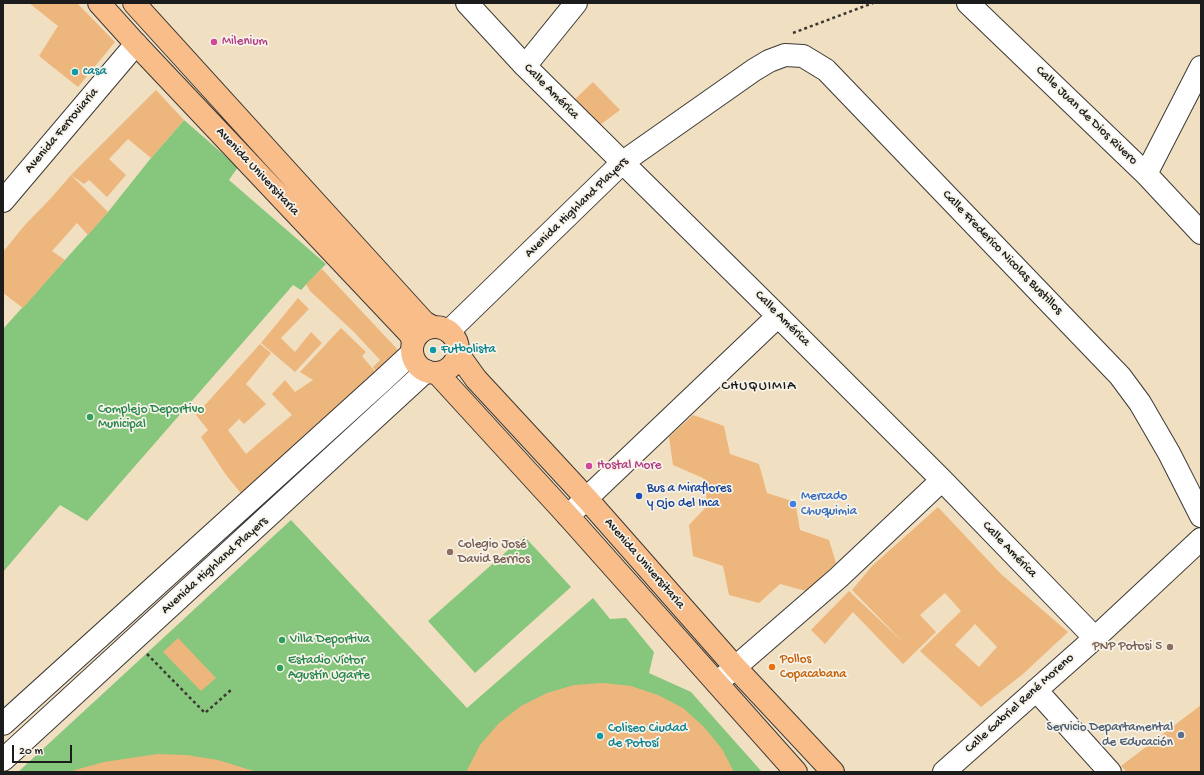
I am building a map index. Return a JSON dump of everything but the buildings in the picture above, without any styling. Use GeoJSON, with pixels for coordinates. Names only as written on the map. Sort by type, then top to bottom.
{"type":"FeatureCollection","features":[{"type":"Feature","properties":{"kind":"main road","name":"Avenida Universitaria"},"geometry":{"type":"LineString","coordinates":[[99,3],[410,334],[412,347]]}},
{"type":"Feature","properties":{"kind":"main road","name":"Avenida Universitaria"},"geometry":{"type":"LineString","coordinates":[[134,3],[424,322],[440,329]]}},
{"type":"Feature","properties":{"kind":"main road"},"geometry":{"type":"LineString","coordinates":[[425,328],[440,329],[457,341],[458,354],[453,365],[443,372],[432,372],[420,367],[414,361],[412,347],[420,332],[425,328]]}},
{"type":"Feature","properties":{"kind":"main road","name":"Avenida Universitaria"},"geometry":{"type":"LineString","coordinates":[[458,354],[476,378],[587,499],[735,667],[833,772]]}},
{"type":"Feature","properties":{"kind":"main road","name":"Avenida Universitaria"},"geometry":{"type":"LineString","coordinates":[[432,372],[568,516],[796,772]]}},
{"type":"Feature","properties":{"kind":"street","name":"Calle América"},"geometry":{"type":"LineString","coordinates":[[467,3],[525,66],[942,480],[1095,638]]}},
{"type":"Feature","properties":{"kind":"street"},"geometry":{"type":"LineString","coordinates":[[525,66],[576,3]]}},
{"type":"Feature","properties":{"kind":"street","name":"Calle Juan de Dios Rivero"},"geometry":{"type":"LineString","coordinates":[[968,3],[1146,174],[1201,233]]}},
{"type":"Feature","properties":{"kind":"street","name":"Avenida Ferroviaria"},"geometry":{"type":"LineString","coordinates":[[3,201],[136,44]]}},
{"type":"Feature","properties":{"kind":"street","name":"Calle Frederico Nicolas Bustillos"},"geometry":{"type":"LineString","coordinates":[[754,70],[769,61],[785,55],[803,56],[826,70],[1120,376],[1143,409],[1169,454],[1201,516]]}},
{"type":"Feature","properties":{"kind":"street"},"geometry":{"type":"LineString","coordinates":[[1146,174],[1201,67]]}},
{"type":"Feature","properties":{"kind":"street","name":"Avenida Highland Players"},"geometry":{"type":"LineString","coordinates":[[440,329],[623,162],[754,70]]}},
{"type":"Feature","properties":{"kind":"street"},"geometry":{"type":"LineString","coordinates":[[568,516],[778,316]]}},
{"type":"Feature","properties":{"kind":"street","name":"Avenida Highland Players"},"geometry":{"type":"LineString","coordinates":[[3,724],[384,380],[412,347]]}},
{"type":"Feature","properties":{"kind":"street","name":"Avenida Highland Players"},"geometry":{"type":"LineString","coordinates":[[3,760],[432,372]]}},
{"type":"Feature","properties":{"kind":"street"},"geometry":{"type":"LineString","coordinates":[[717,683],[838,578],[942,480]]}},
{"type":"Feature","properties":{"kind":"street","name":"Calle Gabriel René Moreno"},"geometry":{"type":"LineString","coordinates":[[944,772],[1095,638],[1201,539]]}},
{"type":"Feature","properties":{"kind":"street"},"geometry":{"type":"LineString","coordinates":[[1036,690],[1110,772]]}},
{"type":"Feature","properties":{"kind":"path"},"geometry":{"type":"LineString","coordinates":[[791,34],[873,3]]}},
{"type":"Feature","properties":{"kind":"path"},"geometry":{"type":"LineString","coordinates":[[134,640],[205,713],[231,690]]}},
{"type":"Feature","properties":{"kind":"green space","name":"Complejo Deportivo Municipal"},"geometry":{"type":"Polygon","coordinates":[[[184,120],[238,167],[229,180],[326,264],[301,290],[293,285],[87,521],[60,505],[3,572],[3,329],[108,212],[151,158],[184,120]]]}},
{"type":"Feature","properties":{"kind":"green space","name":"Estadio Víctor Agustín Ugarte"},"geometry":{"type":"Polygon","coordinates":[[[291,520],[467,708],[593,598],[610,619],[626,618],[654,652],[649,673],[691,692],[762,772],[18,772],[291,520]]]}},
{"type":"Feature","properties":{"kind":"green space"},"geometry":{"type":"Polygon","coordinates":[[[524,536],[571,587],[475,673],[428,621],[524,536]]]}},
{"type":"Feature","properties":{"kind":"place","name":"Milenium"},"geometry":{"type":"Point","coordinates":[214,42]}},
{"type":"Feature","properties":{"kind":"place","name":"casa"},"geometry":{"type":"Point","coordinates":[75,72]}},
{"type":"Feature","properties":{"kind":"place","name":"Futbolista"},"geometry":{"type":"Point","coordinates":[433,350]}},
{"type":"Feature","properties":{"kind":"place","name":"Complejo Deportivo Municipal"},"geometry":{"type":"Point","coordinates":[90,417]}},
{"type":"Feature","properties":{"kind":"place","name":"Hostal More"},"geometry":{"type":"Point","coordinates":[589,466]}},
{"type":"Feature","properties":{"kind":"place","name":"Bus a Miraflores y Ojo del Inca"},"geometry":{"type":"Point","coordinates":[639,496]}},
{"type":"Feature","properties":{"kind":"place","name":"Mercado Chuquimia"},"geometry":{"type":"Point","coordinates":[793,504]}},
{"type":"Feature","properties":{"kind":"place","name":"Colegio José David Berrios"},"geometry":{"type":"Point","coordinates":[450,552]}},
{"type":"Feature","properties":{"kind":"place","name":"Villa Deportiva"},"geometry":{"type":"Point","coordinates":[282,640]}},
{"type":"Feature","properties":{"kind":"place","name":"PNP Potosi 5"},"geometry":{"type":"Point","coordinates":[1170,647]}},
{"type":"Feature","properties":{"kind":"place","name":"Pollos Copacabana"},"geometry":{"type":"Point","coordinates":[772,667]}},
{"type":"Feature","properties":{"kind":"place","name":"Estadio Víctor Agustín Ugarte"},"geometry":{"type":"Point","coordinates":[280,668]}},
{"type":"Feature","properties":{"kind":"place","name":"Servicio Departamental de Educación"},"geometry":{"type":"Point","coordinates":[1181,735]}},
{"type":"Feature","properties":{"kind":"place","name":"Coliseo Ciudad de Potosí"},"geometry":{"type":"Point","coordinates":[600,736]}},
{"type":"Feature","properties":{"kind":"district","name":"CHUQUIMIA"},"geometry":{"type":"Point","coordinates":[759,387]}}]}
